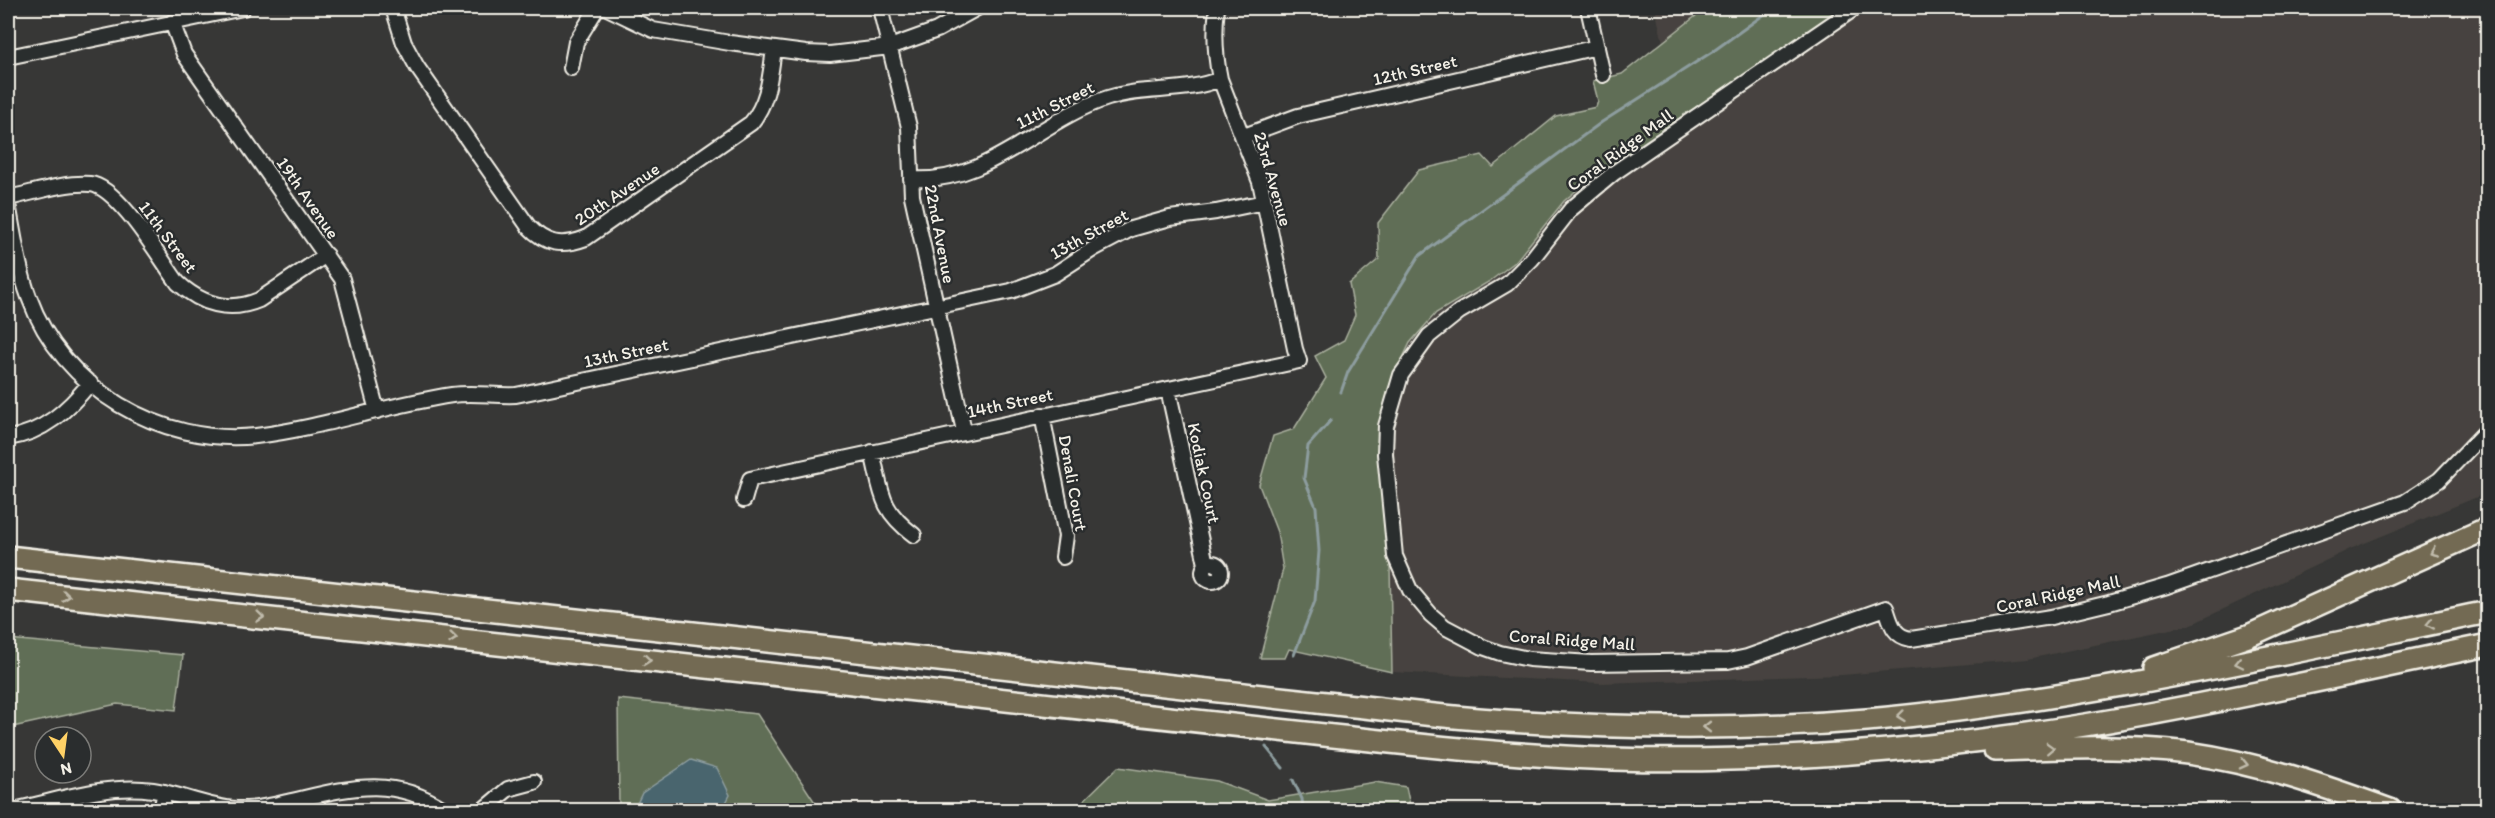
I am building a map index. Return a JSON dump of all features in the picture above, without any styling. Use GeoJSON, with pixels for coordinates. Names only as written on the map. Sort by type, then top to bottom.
{"type":"FeatureCollection","features":[{"type":"Feature","properties":{"kind":"highway"},"geometry":{"type":"LineString","coordinates":[[1944,712],[2125,675],[2201,653],[2258,631],[2487,528]]}},
{"type":"Feature","properties":{"kind":"highway"},"geometry":{"type":"LineString","coordinates":[[8,557],[1504,721],[1625,727],[1716,727],[1864,720],[1944,712],[2104,689],[2487,612]]}},
{"type":"Feature","properties":{"kind":"highway"},"geometry":{"type":"LineString","coordinates":[[8,590],[1432,747],[1615,759],[1747,758],[1929,746],[2074,727],[2487,645]]}},
{"type":"Feature","properties":{"kind":"highway"},"geometry":{"type":"LineString","coordinates":[[1824,754],[2063,748],[2150,749],[2188,753],[2267,769],[2390,810]]}},
{"type":"Feature","properties":{"kind":"street"},"geometry":{"type":"LineString","coordinates":[[8,57],[243,8]]}},
{"type":"Feature","properties":{"kind":"street","name":"20th Avenue"},"geometry":{"type":"LineString","coordinates":[[393,8],[404,44],[417,67],[528,226],[537,236],[555,244],[572,244],[586,238],[751,123],[761,111],[768,89],[774,49]]}},
{"type":"Feature","properties":{"kind":"street"},"geometry":{"type":"LineString","coordinates":[[571,68],[576,42],[597,8]]}},
{"type":"Feature","properties":{"kind":"street"},"geometry":{"type":"LineString","coordinates":[[607,8],[653,30],[774,49],[830,54],[890,47],[937,30],[977,8]]}},
{"type":"Feature","properties":{"kind":"street","name":"22nd Avenue"},"geometry":{"type":"LineString","coordinates":[[880,8],[909,127],[914,205],[964,431]]}},
{"type":"Feature","properties":{"kind":"street","name":"23rd Avenue"},"geometry":{"type":"LineString","coordinates":[[1218,8],[1215,43],[1220,79],[1254,163],[1294,349],[1299,361]]}},
{"type":"Feature","properties":{"kind":"street"},"geometry":{"type":"LineString","coordinates":[[1588,8],[1603,75]]}},
{"type":"Feature","properties":{"kind":"street","name":"Coral Ridge Mall"},"geometry":{"type":"LineString","coordinates":[[1855,8],[1614,172],[1571,209],[1532,260],[1517,275],[1507,284],[1441,324],[1409,361],[1401,375],[1394,396],[1384,438],[1395,556],[1410,590],[1431,615],[1445,627],[1483,647],[1514,657],[1580,663],[1713,663],[1747,657],[1886,608],[1898,635],[1911,639],[2051,617],[2157,589],[2405,502],[2439,480],[2487,429]]}},
{"type":"Feature","properties":{"kind":"street","name":"19th Avenue"},"geometry":{"type":"LineString","coordinates":[[172,22],[184,54],[342,279],[348,294],[377,411]]}},
{"type":"Feature","properties":{"kind":"street","name":"12th Street"},"geometry":{"type":"LineString","coordinates":[[1244,136],[1298,116],[1597,47]]}},
{"type":"Feature","properties":{"kind":"street","name":"11th Street"},"geometry":{"type":"LineString","coordinates":[[911,179],[942,180],[970,172],[1069,115],[1109,98],[1151,89],[1200,86],[1220,79]]}},
{"type":"Feature","properties":{"kind":"street","name":"11th Street"},"geometry":{"type":"LineString","coordinates":[[8,198],[73,185],[91,184],[102,187],[122,204],[178,283],[204,302],[221,306],[246,305],[259,300],[326,255]]}},
{"type":"Feature","properties":{"kind":"street","name":"13th Street"},"geometry":{"type":"LineString","coordinates":[[8,204],[23,277],[39,320],[62,355],[90,383],[122,407],[164,427],[210,436],[257,436],[452,395],[516,394],[1011,291],[1064,268],[1113,238],[1151,223],[1264,202]]}},
{"type":"Feature","properties":{"kind":"street","name":"14th Street"},"geometry":{"type":"LineString","coordinates":[[744,500],[750,478],[1299,361]]}},
{"type":"Feature","properties":{"kind":"street"},"geometry":{"type":"LineString","coordinates":[[8,438],[45,426],[71,405],[90,383]]}},
{"type":"Feature","properties":{"kind":"street","name":"Kodiak Court"},"geometry":{"type":"LineString","coordinates":[[1168,389],[1206,564]]}},
{"type":"Feature","properties":{"kind":"street","name":"Denali Court"},"geometry":{"type":"LineString","coordinates":[[1042,415],[1066,536],[1063,557]]}},
{"type":"Feature","properties":{"kind":"street"},"geometry":{"type":"LineString","coordinates":[[872,452],[885,507],[897,523],[914,535]]}},
{"type":"Feature","properties":{"kind":"street"},"geometry":{"type":"LineString","coordinates":[[483,810],[508,789],[534,782]]}},
{"type":"Feature","properties":{"kind":"street"},"geometry":{"type":"LineString","coordinates":[[13,810],[131,788],[165,792],[220,807],[237,809],[266,807],[353,787],[387,787],[419,795],[445,810]]}},
{"type":"Feature","properties":{"kind":"street"},"geometry":{"type":"LineString","coordinates":[[161,810],[165,792]]}},
{"type":"Feature","properties":{"kind":"shaded area"},"geometry":{"type":"Polygon","coordinates":[[[1655,8],[1715,8],[1663,43],[1655,8]]]}},
{"type":"Feature","properties":{"kind":"shaded area"},"geometry":{"type":"Polygon","coordinates":[[[1843,8],[2487,8],[2487,493],[2350,549],[2190,625],[2028,659],[1842,675],[1601,683],[1392,672],[1390,566],[1378,442],[1388,389],[1410,343],[1436,313],[1490,281],[1515,262],[1564,201],[1592,177],[1843,8]]]}},
{"type":"Feature","properties":{"kind":"shaded area"},"geometry":{"type":"Polygon","coordinates":[[[1637,800],[2216,810],[1639,810],[1637,800]]]}},
{"type":"Feature","properties":{"kind":"green space"},"geometry":{"type":"Polygon","coordinates":[[[1706,8],[1843,8],[1592,177],[1564,201],[1515,262],[1490,281],[1436,313],[1410,343],[1388,389],[1378,442],[1390,566],[1392,672],[1289,649],[1285,658],[1260,658],[1283,569],[1277,532],[1259,485],[1273,436],[1294,429],[1326,378],[1315,356],[1344,340],[1355,315],[1349,284],[1379,259],[1378,223],[1419,170],[1482,155],[1493,167],[1556,116],[1596,107],[1598,101],[1593,81],[1622,74],[1706,8]]]}},
{"type":"Feature","properties":{"kind":"green space"},"geometry":{"type":"Polygon","coordinates":[[[8,639],[183,655],[176,710],[117,704],[8,728],[8,639]]]}},
{"type":"Feature","properties":{"kind":"green space"},"geometry":{"type":"Polygon","coordinates":[[[618,699],[757,714],[820,810],[619,810],[618,699]]]}},
{"type":"Feature","properties":{"kind":"green space"},"geometry":{"type":"Polygon","coordinates":[[[1118,767],[1217,781],[1268,800],[1375,782],[1406,787],[1411,810],[1074,810],[1118,767]]]}},
{"type":"Feature","properties":{"kind":"water"},"geometry":{"type":"Polygon","coordinates":[[[691,760],[717,768],[730,795],[722,810],[634,810],[642,793],[691,760]]]}},
{"type":"Feature","properties":{"kind":"waterway"},"geometry":{"type":"LineString","coordinates":[[1341,392],[1348,372],[1419,256],[1602,122],[1712,52],[1773,8]]}},
{"type":"Feature","properties":{"kind":"waterway"},"geometry":{"type":"LineString","coordinates":[[1294,655],[1315,601],[1319,551],[1316,507],[1304,478],[1308,446],[1331,420]]}},
{"type":"Feature","properties":{"kind":"waterway"},"geometry":{"type":"LineString","coordinates":[[1266,747],[1283,768]]}},
{"type":"Feature","properties":{"kind":"waterway"},"geometry":{"type":"LineString","coordinates":[[1293,780],[1302,799],[1303,810]]}}]}
